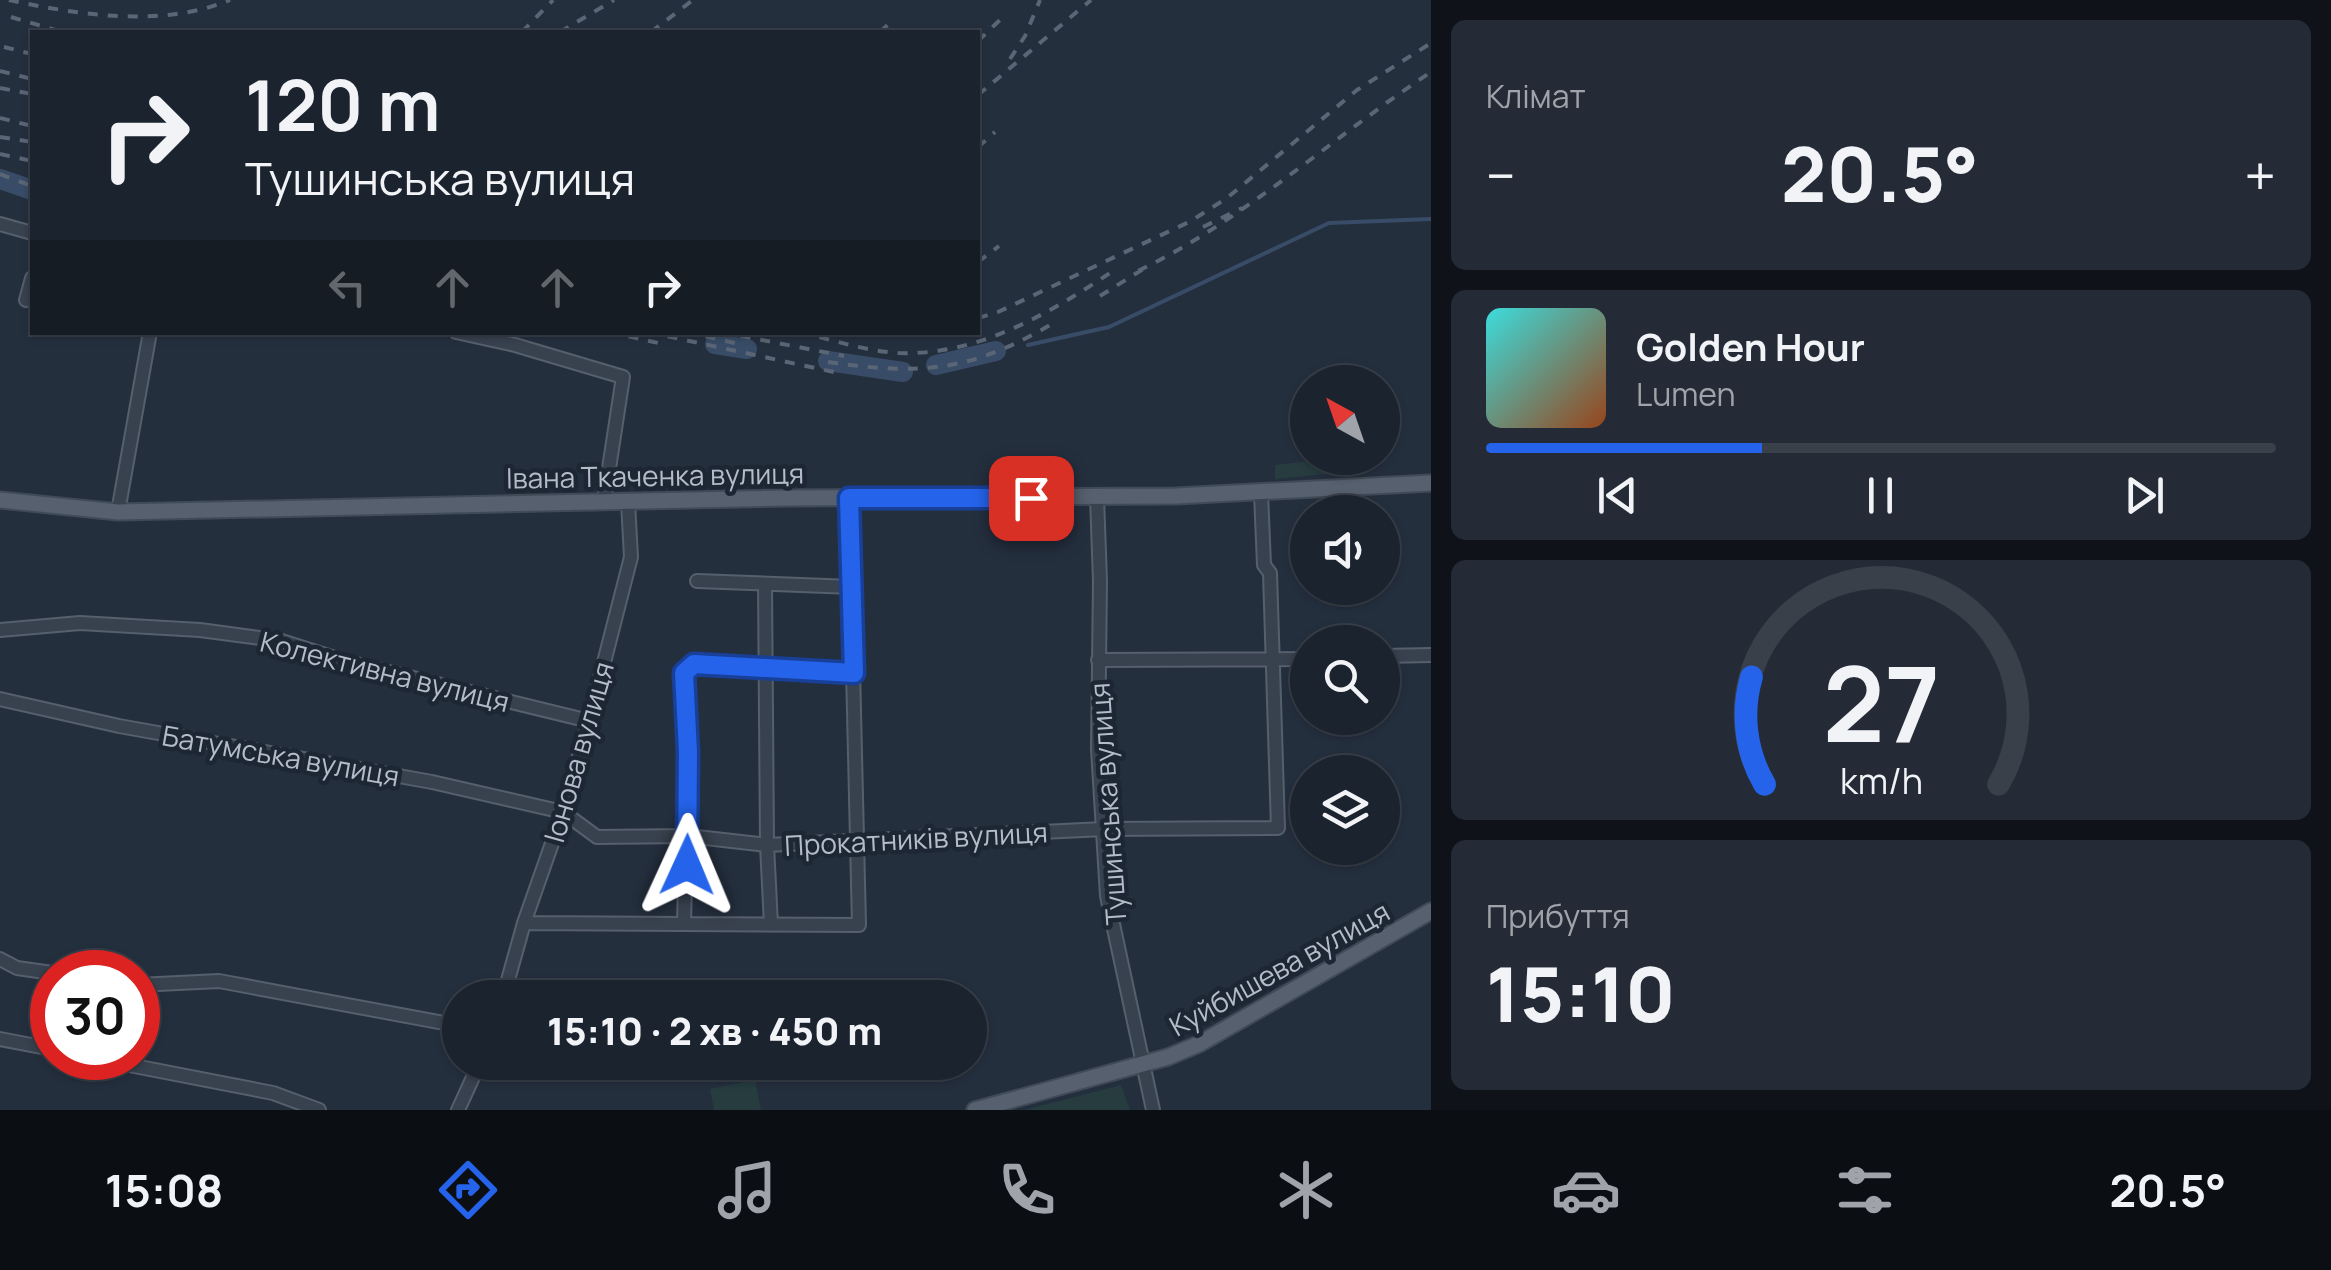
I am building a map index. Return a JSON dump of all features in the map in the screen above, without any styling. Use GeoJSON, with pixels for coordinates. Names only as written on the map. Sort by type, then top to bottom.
{"type":"FeatureCollection","features":[{"type":"Feature","properties":{"kind":"main road","name":"Івана Ткаченка вулиця"},"geometry":{"type":"LineString","coordinates":[[0,500],[118,512],[1097,497],[1431,484]]}},
{"type":"Feature","properties":{"kind":"main road","name":"Куйбишева вулиця"},"geometry":{"type":"LineString","coordinates":[[975,1110],[1199,1044],[1431,911]]}},
{"type":"Feature","properties":{"kind":"street"},"geometry":{"type":"LineString","coordinates":[[0,224],[30,232]]}},
{"type":"Feature","properties":{"kind":"street"},"geometry":{"type":"LineString","coordinates":[[26,300],[30,285]]}},
{"type":"Feature","properties":{"kind":"street"},"geometry":{"type":"LineString","coordinates":[[118,512],[149,335]]}},
{"type":"Feature","properties":{"kind":"street"},"geometry":{"type":"LineString","coordinates":[[470,335],[624,377],[604,502]]}},
{"type":"Feature","properties":{"kind":"street"},"geometry":{"type":"LineString","coordinates":[[1261,493],[1264,565],[1270,573],[1272,660]]}},
{"type":"Feature","properties":{"kind":"street","name":"Тушинська вулиця"},"geometry":{"type":"LineString","coordinates":[[1097,497],[1098,749],[1107,896],[1154,1110]]}},
{"type":"Feature","properties":{"kind":"street"},"geometry":{"type":"LineString","coordinates":[[524,923],[859,925],[849,498]]}},
{"type":"Feature","properties":{"kind":"street","name":"Іонова вулиця"},"geometry":{"type":"LineString","coordinates":[[508,980],[563,812],[631,557],[628,502]]}},
{"type":"Feature","properties":{"kind":"street"},"geometry":{"type":"LineString","coordinates":[[697,581],[852,588]]}},
{"type":"Feature","properties":{"kind":"street"},"geometry":{"type":"LineString","coordinates":[[765,584],[771,925]]}},
{"type":"Feature","properties":{"kind":"street","name":"Колективна вулиця"},"geometry":{"type":"LineString","coordinates":[[0,630],[80,623],[200,630],[282,641],[348,662],[589,721]]}},
{"type":"Feature","properties":{"kind":"street"},"geometry":{"type":"LineString","coordinates":[[1400,655],[1431,654]]}},
{"type":"Feature","properties":{"kind":"street","name":"Тушинська вулиця"},"geometry":{"type":"LineString","coordinates":[[1098,660],[1290,660]]}},
{"type":"Feature","properties":{"kind":"street","name":"Прокатників вулиця"},"geometry":{"type":"LineString","coordinates":[[563,812],[598,836],[688,836],[767,845],[1104,829],[1278,828],[1272,660]]}},
{"type":"Feature","properties":{"kind":"street"},"geometry":{"type":"LineString","coordinates":[[684,924],[688,836],[684,673],[694,664],[854,673]]}},
{"type":"Feature","properties":{"kind":"street","name":"Батумська вулиця"},"geometry":{"type":"LineString","coordinates":[[0,699],[118,726],[432,782],[563,812]]}},
{"type":"Feature","properties":{"kind":"street"},"geometry":{"type":"LineString","coordinates":[[0,959],[30,970]]}},
{"type":"Feature","properties":{"kind":"street"},"geometry":{"type":"LineString","coordinates":[[160,984],[219,981],[442,1023]]}},
{"type":"Feature","properties":{"kind":"street"},"geometry":{"type":"LineString","coordinates":[[0,1039],[30,1045]]}},
{"type":"Feature","properties":{"kind":"street"},"geometry":{"type":"LineString","coordinates":[[160,1071],[273,1093],[318,1110]]}},
{"type":"Feature","properties":{"kind":"street"},"geometry":{"type":"LineString","coordinates":[[458,1110],[472,1080]]}},
{"type":"Feature","properties":{"kind":"green space"},"geometry":{"type":"Polygon","coordinates":[[[1290,463],[1290,475],[1315,475],[1275,479],[1275,465],[1290,463]]]}},
{"type":"Feature","properties":{"kind":"green space"},"geometry":{"type":"Polygon","coordinates":[[[755,1080],[761,1110],[714,1110],[710,1089],[755,1080]]]}},
{"type":"Feature","properties":{"kind":"green space"},"geometry":{"type":"Polygon","coordinates":[[[1121,1085],[1130,1110],[1025,1110],[1121,1085]]]}},
{"type":"Feature","properties":{"kind":"waterway"},"geometry":{"type":"LineString","coordinates":[[0,179],[30,189]]}},
{"type":"Feature","properties":{"kind":"waterway"},"geometry":{"type":"LineString","coordinates":[[1028,345],[1109,327],[1329,223],[1431,219]]}},
{"type":"Feature","properties":{"kind":"waterway"},"geometry":{"type":"LineString","coordinates":[[715,344],[747,349]]}},
{"type":"Feature","properties":{"kind":"waterway"},"geometry":{"type":"LineString","coordinates":[[936,365],[996,351]]}},
{"type":"Feature","properties":{"kind":"waterway"},"geometry":{"type":"LineString","coordinates":[[828,361],[903,372]]}},
{"type":"Feature","properties":{"kind":"railway"},"geometry":{"type":"LineString","coordinates":[[9,0],[120,16],[177,14],[230,0]]}},
{"type":"Feature","properties":{"kind":"railway"},"geometry":{"type":"LineString","coordinates":[[524,30],[553,0]]}},
{"type":"Feature","properties":{"kind":"railway"},"geometry":{"type":"LineString","coordinates":[[563,30],[614,0]]}},
{"type":"Feature","properties":{"kind":"railway"},"geometry":{"type":"LineString","coordinates":[[654,30],[693,0]]}},
{"type":"Feature","properties":{"kind":"railway"},"geometry":{"type":"LineString","coordinates":[[1010,59],[1040,0]]}},
{"type":"Feature","properties":{"kind":"railway"},"geometry":{"type":"LineString","coordinates":[[980,93],[1091,0]]}},
{"type":"Feature","properties":{"kind":"railway"},"geometry":{"type":"LineString","coordinates":[[11,17],[55,30]]}},
{"type":"Feature","properties":{"kind":"railway"},"geometry":{"type":"LineString","coordinates":[[980,39],[1003,17]]}},
{"type":"Feature","properties":{"kind":"railway"},"geometry":{"type":"LineString","coordinates":[[882,30],[893,20]]}},
{"type":"Feature","properties":{"kind":"railway"},"geometry":{"type":"LineString","coordinates":[[980,317],[1191,221],[1227,198],[1357,90],[1431,43]]}},
{"type":"Feature","properties":{"kind":"railway"},"geometry":{"type":"LineString","coordinates":[[4,47],[30,54]]}},
{"type":"Feature","properties":{"kind":"railway"},"geometry":{"type":"LineString","coordinates":[[0,71],[30,78]]}},
{"type":"Feature","properties":{"kind":"railway"},"geometry":{"type":"LineString","coordinates":[[1138,271],[1215,228],[1431,72]]}},
{"type":"Feature","properties":{"kind":"railway"},"geometry":{"type":"LineString","coordinates":[[0,88],[30,94]]}},
{"type":"Feature","properties":{"kind":"railway"},"geometry":{"type":"LineString","coordinates":[[0,118],[30,126]]}},
{"type":"Feature","properties":{"kind":"railway"},"geometry":{"type":"LineString","coordinates":[[980,145],[995,132]]}},
{"type":"Feature","properties":{"kind":"railway"},"geometry":{"type":"LineString","coordinates":[[0,137],[30,142]]}},
{"type":"Feature","properties":{"kind":"railway"},"geometry":{"type":"LineString","coordinates":[[0,154],[30,161]]}},
{"type":"Feature","properties":{"kind":"railway"},"geometry":{"type":"LineString","coordinates":[[0,174],[30,185]]}},
{"type":"Feature","properties":{"kind":"railway"},"geometry":{"type":"LineString","coordinates":[[1203,227],[1242,208]]}},
{"type":"Feature","properties":{"kind":"railway"},"geometry":{"type":"LineString","coordinates":[[980,260],[999,246]]}},
{"type":"Feature","properties":{"kind":"railway"},"geometry":{"type":"LineString","coordinates":[[1100,296],[1148,266]]}},
{"type":"Feature","properties":{"kind":"railway"},"geometry":{"type":"LineString","coordinates":[[811,335],[886,352],[957,347],[1012,329],[1113,271]]}},
{"type":"Feature","properties":{"kind":"railway"},"geometry":{"type":"LineString","coordinates":[[828,362],[892,369],[947,366],[999,350],[1057,321]]}},
{"type":"Feature","properties":{"kind":"railway"},"geometry":{"type":"LineString","coordinates":[[622,335],[663,344]]}},
{"type":"Feature","properties":{"kind":"railway"},"geometry":{"type":"LineString","coordinates":[[662,335],[843,374]]}},
{"type":"Feature","properties":{"kind":"railway"},"geometry":{"type":"LineString","coordinates":[[699,335],[735,343]]}},
{"type":"Feature","properties":{"kind":"railway"},"geometry":{"type":"LineString","coordinates":[[736,335],[844,356]]}},
{"type":"Feature","properties":{"kind":"route"},"geometry":{"type":"LineString","coordinates":[[687,865],[684,673],[694,664],[854,673],[849,498],[1031,498]]}}]}
